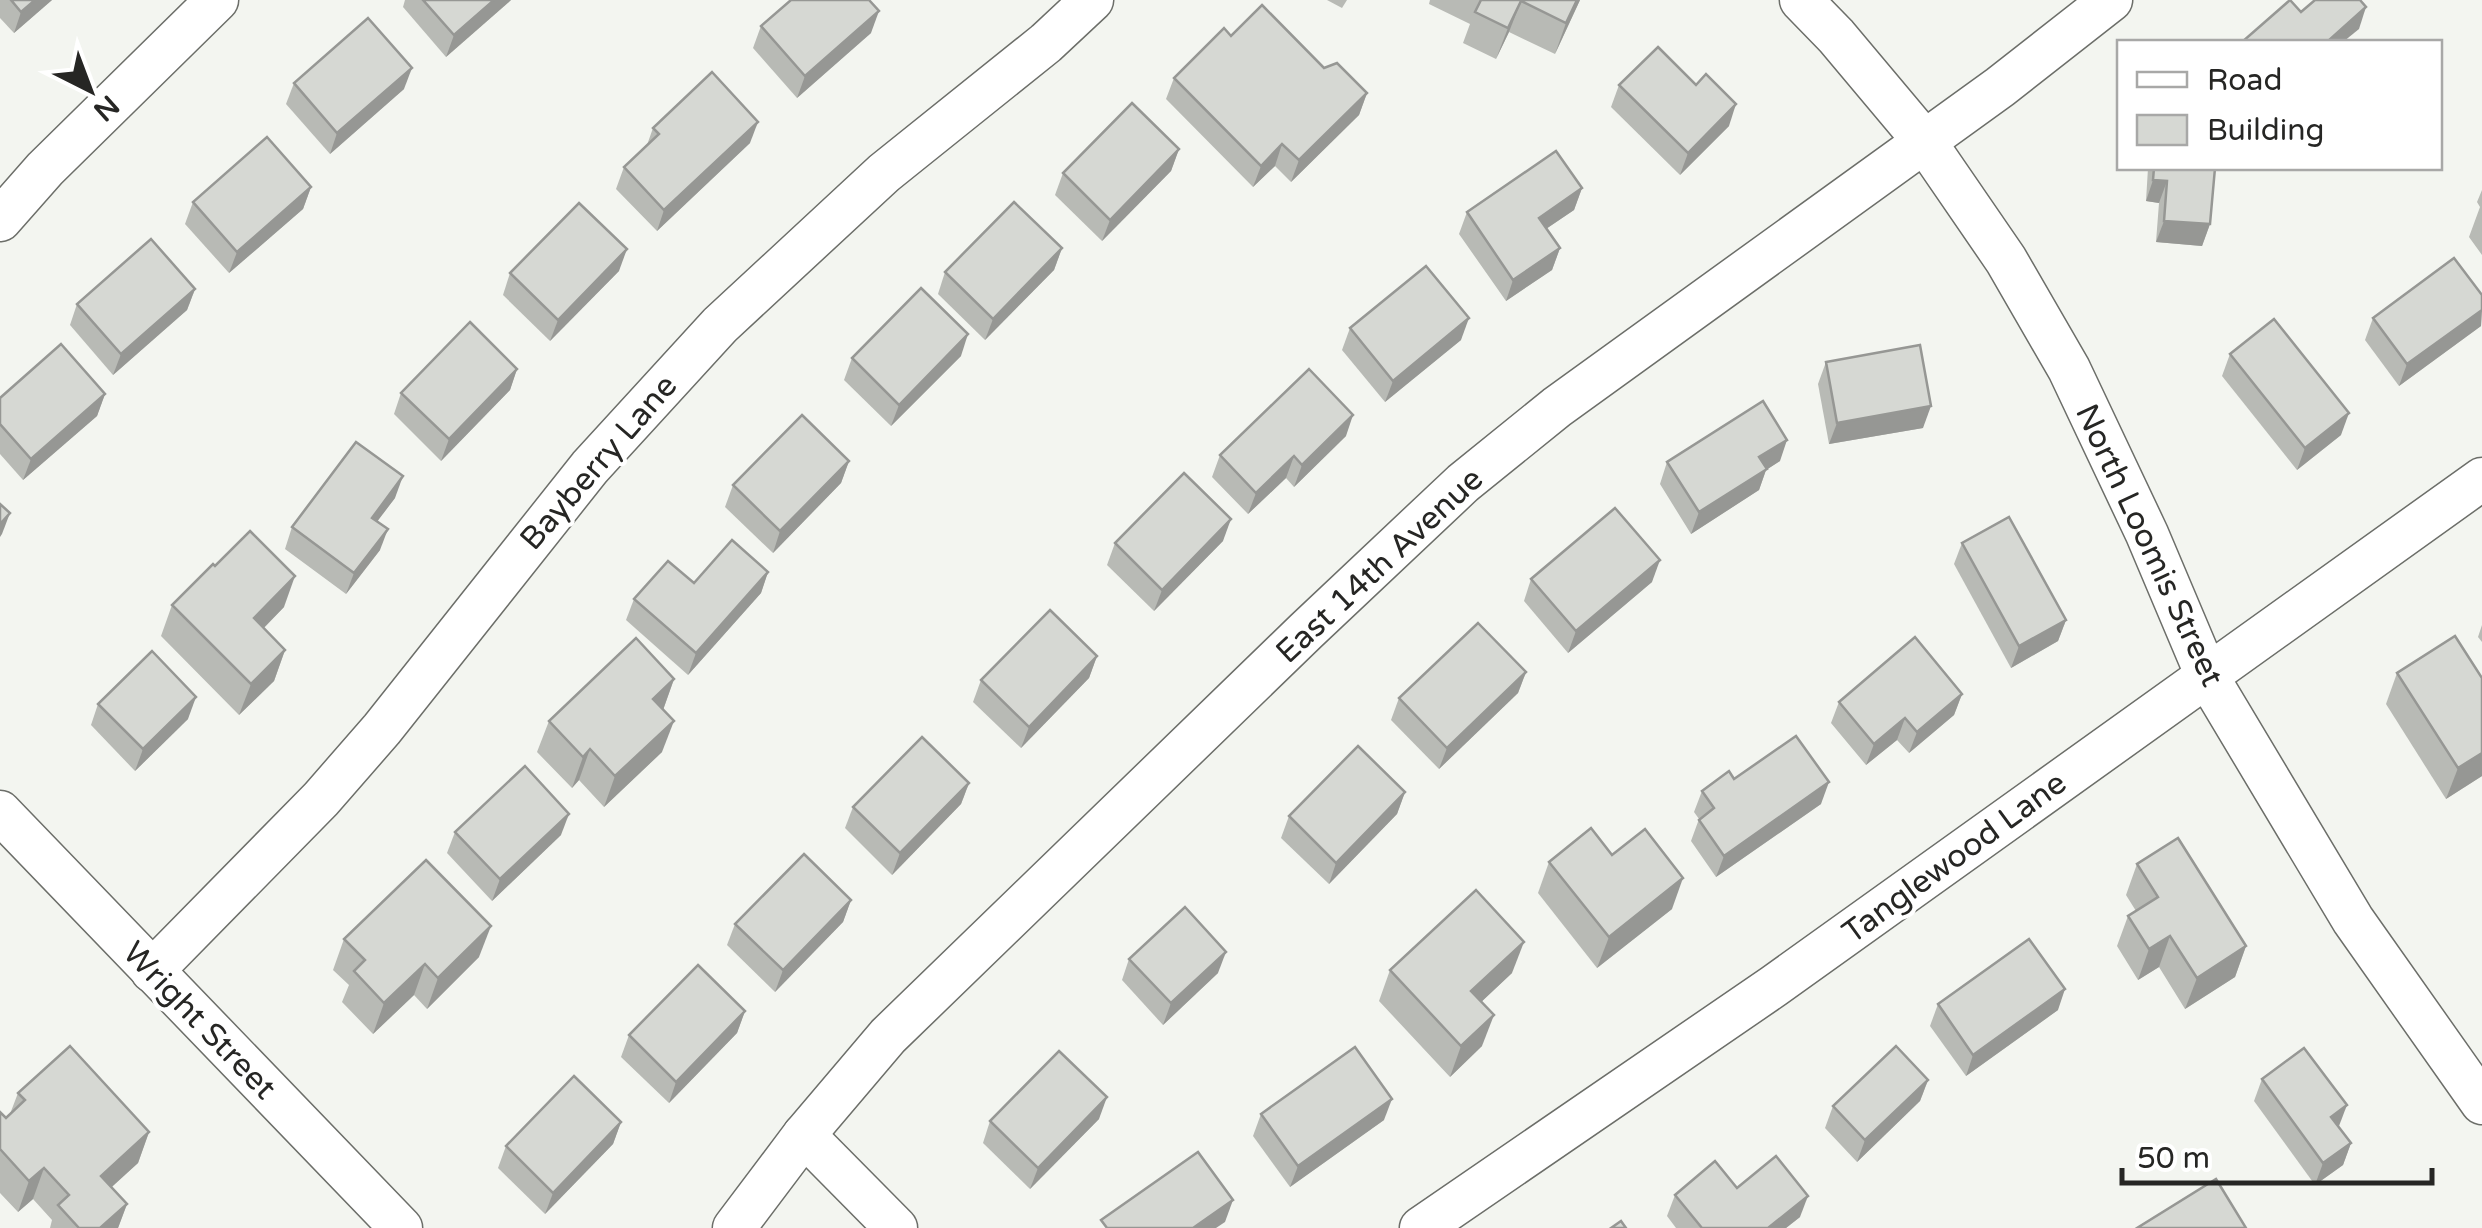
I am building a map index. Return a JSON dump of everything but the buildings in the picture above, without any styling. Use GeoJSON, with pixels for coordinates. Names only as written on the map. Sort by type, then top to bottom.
{"type":"FeatureCollection","features":[{"type":"Feature","properties":{"kind":"street"},"geometry":{"type":"LineString","coordinates":[[0,220],[44,169],[217,0]]}},
{"type":"Feature","properties":{"kind":"street","name":"Bayberry Lane"},"geometry":{"type":"LineString","coordinates":[[152,971],[334,785],[590,467],[720,326],[884,173],[1046,44],[1092,0]]}},
{"type":"Feature","properties":{"kind":"street","name":"North Loomis Street"},"geometry":{"type":"LineString","coordinates":[[1801,0],[1925,142],[2006,260],[2069,370],[2147,534],[2208,676],[2353,920],[2482,1103]]}},
{"type":"Feature","properties":{"kind":"street","name":"East 14th Avenue"},"geometry":{"type":"LineString","coordinates":[[734,1228],[804,1135],[888,1036],[1306,630],[1463,484],[1558,407],[1925,142],[2111,0]]}},
{"type":"Feature","properties":{"kind":"street","name":"Tanglewood Lane"},"geometry":{"type":"LineString","coordinates":[[1421,1228],[1774,986],[2482,479]]}},
{"type":"Feature","properties":{"kind":"street","name":"Wright Street"},"geometry":{"type":"LineString","coordinates":[[0,812],[400,1228]]}},
{"type":"Feature","properties":{"kind":"street"},"geometry":{"type":"LineString","coordinates":[[804,1135],[896,1228]]}}]}
